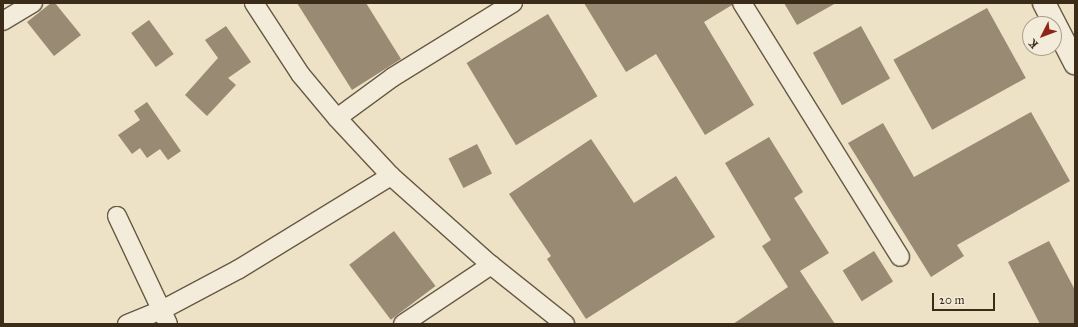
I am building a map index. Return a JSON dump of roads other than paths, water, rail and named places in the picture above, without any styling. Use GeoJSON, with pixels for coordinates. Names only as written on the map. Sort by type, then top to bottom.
{"type":"FeatureCollection","features":[{"type":"Feature","properties":{"kind":"main road"},"geometry":{"type":"LineString","coordinates":[[1044,3],[1075,63]]}},
{"type":"Feature","properties":{"kind":"street"},"geometry":{"type":"LineString","coordinates":[[3,21],[33,3]]}},
{"type":"Feature","properties":{"kind":"street"},"geometry":{"type":"LineString","coordinates":[[254,3],[302,75],[337,118],[391,176],[491,265],[564,324]]}},
{"type":"Feature","properties":{"kind":"street"},"geometry":{"type":"LineString","coordinates":[[337,118],[393,77],[512,3]]}},
{"type":"Feature","properties":{"kind":"street"},"geometry":{"type":"LineString","coordinates":[[742,3],[900,257]]}},
{"type":"Feature","properties":{"kind":"street"},"geometry":{"type":"LineString","coordinates":[[127,324],[164,318],[239,269],[391,176]]}},
{"type":"Feature","properties":{"kind":"street"},"geometry":{"type":"LineString","coordinates":[[118,216],[164,318]]}},
{"type":"Feature","properties":{"kind":"street"},"geometry":{"type":"LineString","coordinates":[[403,324],[491,265]]}}]}
